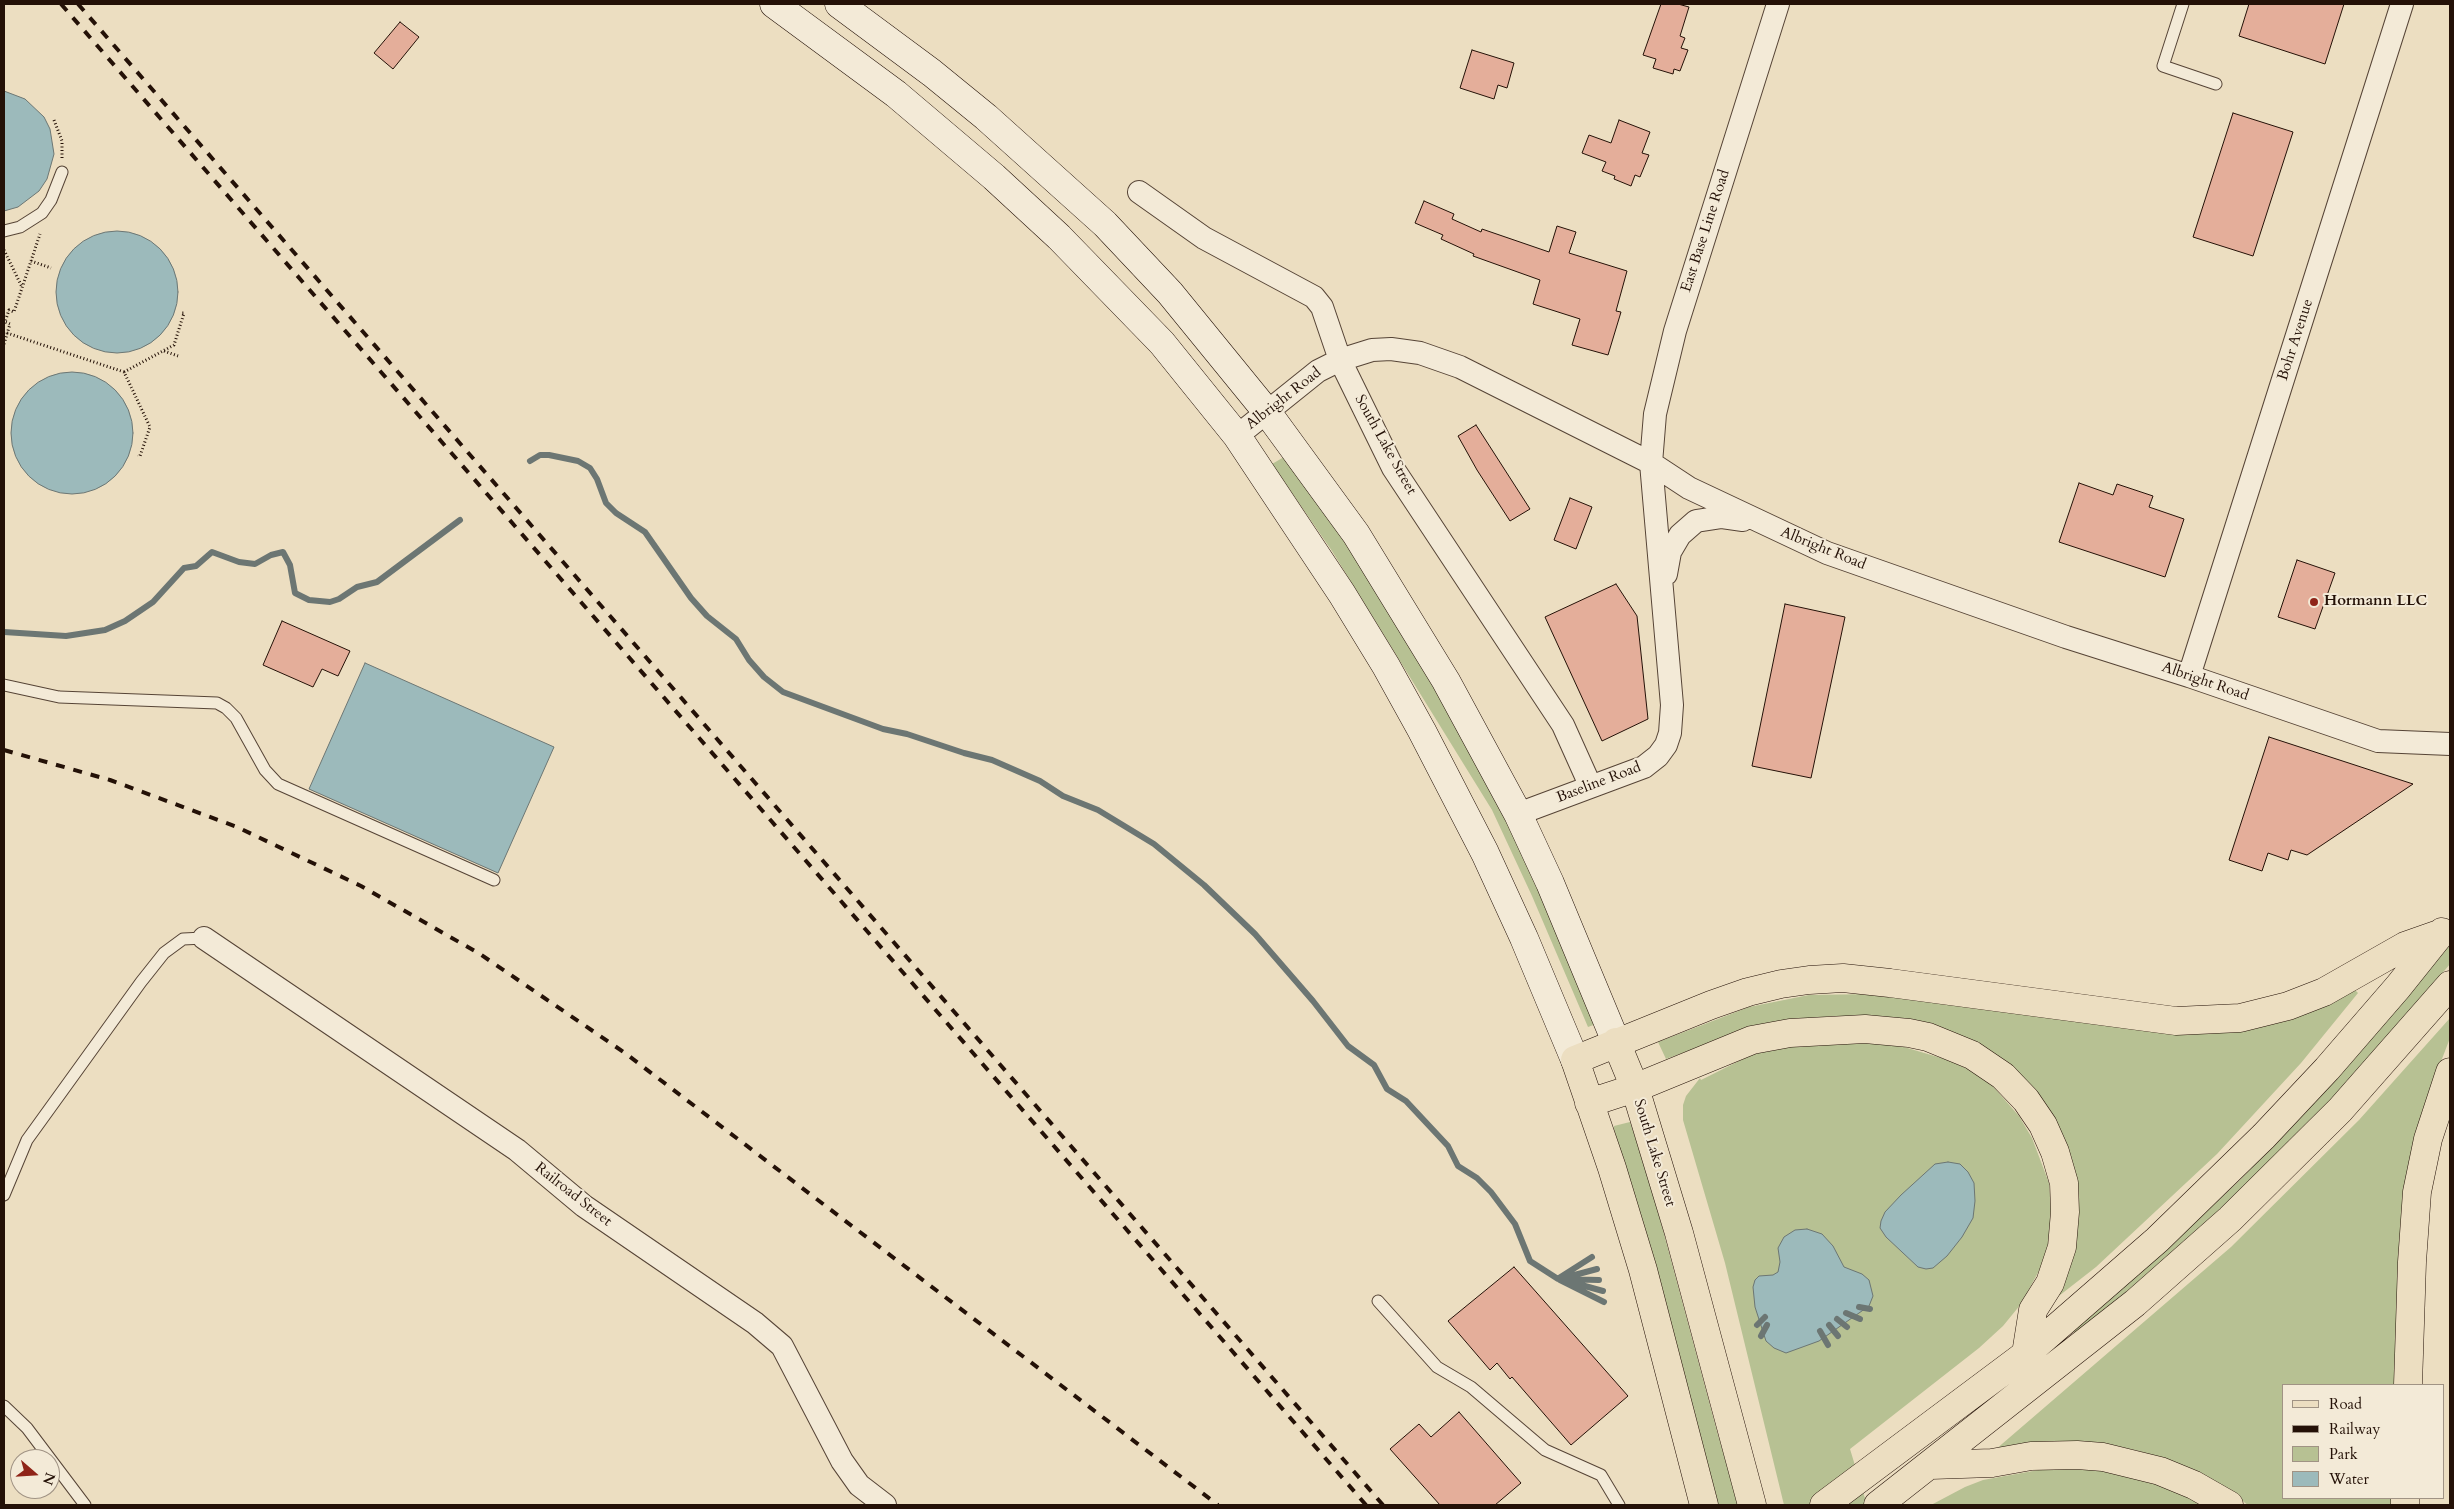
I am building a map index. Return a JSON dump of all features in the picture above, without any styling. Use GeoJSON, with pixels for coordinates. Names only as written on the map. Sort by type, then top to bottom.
{"type":"FeatureCollection","features":[{"type":"Feature","properties":{"kind":"main road"},"geometry":{"type":"LineString","coordinates":[[774,4],[896,94],[994,177],[1052,230],[1162,343],[1237,436],[1342,594],[1386,666],[1485,853],[1524,938],[1575,1060],[1612,1168],[1642,1270],[1704,1505]]}},
{"type":"Feature","properties":{"kind":"main road","name":"South Lake Street"},"geometry":{"type":"LineString","coordinates":[[839,4],[932,73],[978,111],[1105,224],[1170,293],[1267,412],[1356,534],[1403,609],[1455,696],[1518,814],[1573,937],[1635,1088],[1679,1233],[1752,1505]]}},
{"type":"Feature","properties":{"kind":"main road"},"geometry":{"type":"LineString","coordinates":[[1575,1060],[1616,1042],[1748,992],[1781,984],[1843,978],[1890,982],[2176,1021],[2240,1018],[2288,1006],[2324,992],[2405,946],[2446,927]]}},
{"type":"Feature","properties":{"kind":"main road"},"geometry":{"type":"LineString","coordinates":[[1824,1505],[2026,1354],[2157,1240],[2264,1136],[2340,1054],[2446,927]]}},
{"type":"Feature","properties":{"kind":"main road"},"geometry":{"type":"LineString","coordinates":[[1881,1503],[2135,1303],[2230,1219],[2340,1110],[2450,985]]}},
{"type":"Feature","properties":{"kind":"main road"},"geometry":{"type":"LineString","coordinates":[[1589,1103],[1635,1088],[1752,1040],[1824,1030],[1865,1029],[1909,1033],[1928,1037],[1972,1055],[2003,1076],[2026,1100],[2042,1125],[2055,1152],[2064,1183],[2065,1212],[2062,1246],[2050,1283],[2033,1310],[2026,1354]]}},
{"type":"Feature","properties":{"kind":"main road"},"geometry":{"type":"LineString","coordinates":[[2408,1384],[2417,1192],[2428,1139],[2450,1072]]}},
{"type":"Feature","properties":{"kind":"main road"},"geometry":{"type":"LineString","coordinates":[[1931,1465],[1992,1463],[2031,1456],[2077,1455],[2103,1457],[2160,1471],[2194,1485],[2229,1505]]}},
{"type":"Feature","properties":{"kind":"street","name":"East Base Line Road"},"geometry":{"type":"LineString","coordinates":[[1651,463],[1654,414],[1675,331],[1778,4]]}},
{"type":"Feature","properties":{"kind":"street","name":"Bohr Avenue"},"geometry":{"type":"LineString","coordinates":[[2189,676],[2402,4]]}},
{"type":"Feature","properties":{"kind":"street","name":"South Lake Street"},"geometry":{"type":"LineString","coordinates":[[1140,192],[1204,238],[1314,297],[1322,307],[1340,360],[1393,468],[1563,725],[1590,785]]}},
{"type":"Feature","properties":{"kind":"street","name":"Albright Road"},"geometry":{"type":"LineString","coordinates":[[1237,436],[1318,371],[1340,360],[1372,350],[1408,350],[1435,357],[1460,367],[1651,463],[1689,488],[1759,523],[1827,553],[2066,637],[2189,676],[2378,741],[2450,744]]}},
{"type":"Feature","properties":{"kind":"street","name":"Baseline Road"},"geometry":{"type":"LineString","coordinates":[[1518,814],[1590,785],[1644,767],[1658,756],[1666,745],[1671,726],[1672,705],[1651,463]]}},
{"type":"Feature","properties":{"kind":"street","name":"Baseline Road"},"geometry":{"type":"LineString","coordinates":[[1662,590],[1670,552],[1680,535],[1696,521],[1722,517],[1759,523]]}},
{"type":"Feature","properties":{"kind":"street","name":"Railroad Street"},"geometry":{"type":"LineString","coordinates":[[204,938],[517,1150],[584,1206],[755,1323],[782,1346],[842,1461],[859,1485],[885,1505]]}},
{"type":"Feature","properties":{"kind":"lane"},"geometry":{"type":"LineString","coordinates":[[2182,4],[2163,66],[2216,84]]}},
{"type":"Feature","properties":{"kind":"lane"},"geometry":{"type":"LineString","coordinates":[[4,231],[32,221],[42,213],[51,200],[62,172]]}},
{"type":"Feature","properties":{"kind":"lane"},"geometry":{"type":"LineString","coordinates":[[4,685],[59,697],[217,703],[226,708],[236,718],[265,770],[278,784],[494,880]]}},
{"type":"Feature","properties":{"kind":"lane"},"geometry":{"type":"LineString","coordinates":[[4,1195],[27,1140],[141,982],[164,953],[184,939],[204,938]]}},
{"type":"Feature","properties":{"kind":"lane"},"geometry":{"type":"LineString","coordinates":[[1378,1301],[1437,1367],[1471,1387],[1545,1450],[1601,1475],[1619,1505]]}},
{"type":"Feature","properties":{"kind":"lane"},"geometry":{"type":"LineString","coordinates":[[4,1406],[27,1428],[85,1505]]}},
{"type":"Feature","properties":{"kind":"path"},"geometry":{"type":"LineString","coordinates":[[54,120],[62,141],[62,172]]}},
{"type":"Feature","properties":{"kind":"path"},"geometry":{"type":"LineString","coordinates":[[4,344],[10,324],[6,322],[9,310],[14,312],[51,200]]}},
{"type":"Feature","properties":{"kind":"path"},"geometry":{"type":"LineString","coordinates":[[4,250],[22,287]]}},
{"type":"Feature","properties":{"kind":"path"},"geometry":{"type":"LineString","coordinates":[[31,261],[51,268]]}},
{"type":"Feature","properties":{"kind":"path"},"geometry":{"type":"LineString","coordinates":[[7,334],[124,372],[174,345],[184,314],[182,313]]}},
{"type":"Feature","properties":{"kind":"path"},"geometry":{"type":"LineString","coordinates":[[164,351],[178,356]]}},
{"type":"Feature","properties":{"kind":"path"},"geometry":{"type":"LineString","coordinates":[[124,372],[150,427],[140,456],[138,455]]}},
{"type":"Feature","properties":{"kind":"green space"},"geometry":{"type":"Polygon","coordinates":[[[1284,457],[1329,518],[1380,595],[1433,683],[1494,795],[1532,873],[1596,1024],[1588,1027],[1532,896],[1492,810],[1332,551],[1272,464],[1284,457]]]}},
{"type":"Feature","properties":{"kind":"green space"},"geometry":{"type":"Polygon","coordinates":[[[2450,943],[2450,964],[2378,1050],[2305,1127],[2236,1195],[2144,1277],[2076,1334],[2073,1331],[2162,1253],[2240,1180],[2335,1079],[2450,943]]]}},
{"type":"Feature","properties":{"kind":"green space"},"geometry":{"type":"Polygon","coordinates":[[[2354,989],[2358,993],[2301,1063],[2217,1154],[2096,1267],[2055,1299],[2073,1251],[2034,1092],[1871,1017],[1834,1016],[1782,1021],[1748,1029],[1666,1059],[1658,1042],[1749,1007],[1809,995],[1873,994],[2100,1024],[2354,989]]]}},
{"type":"Feature","properties":{"kind":"green space"},"geometry":{"type":"Polygon","coordinates":[[[2450,1018],[2450,1038],[2427,1098],[2395,1384],[2282,1384],[2282,1499],[2392,1499],[2391,1505],[2248,1505],[2175,1463],[2139,1451],[2107,1444],[1995,1450],[2231,1247],[2359,1120],[2450,1018]]]}},
{"type":"Feature","properties":{"kind":"green space"},"geometry":{"type":"Polygon","coordinates":[[[1811,1042],[1873,1042],[1904,1047],[1948,1060],[1972,1071],[1991,1084],[2019,1116],[2032,1138],[2049,1183],[2051,1209],[2049,1242],[2041,1267],[2021,1304],[2003,1326],[1979,1348],[1850,1449],[1867,1505],[1784,1505],[1725,1263],[1683,1120],[1683,1105],[1686,1096],[1700,1078],[1701,1080],[1749,1056],[1773,1048],[1811,1042]]]}},
{"type":"Feature","properties":{"kind":"green space"},"geometry":{"type":"Polygon","coordinates":[[[1630,1122],[1649,1178],[1718,1435],[1739,1505],[1717,1505],[1614,1129],[1614,1126],[1630,1122]]]}},
{"type":"Feature","properties":{"kind":"green space"},"geometry":{"type":"Polygon","coordinates":[[[2044,1469],[2093,1469],[2146,1480],[2174,1490],[2203,1505],[1931,1505],[1983,1480],[2044,1469]]]}},
{"type":"Feature","properties":{"kind":"water"},"geometry":{"type":"Polygon","coordinates":[[[4,91],[25,99],[44,117],[50,129],[54,154],[47,179],[39,191],[18,207],[4,211],[4,91]]]}},
{"type":"Feature","properties":{"kind":"water"},"geometry":{"type":"Polygon","coordinates":[[[117,231],[129,232],[140,236],[151,241],[160,249],[168,258],[173,269],[177,280],[177,304],[173,315],[168,326],[160,335],[151,343],[140,348],[129,352],[117,353],[105,352],[94,348],[83,343],[74,335],[66,326],[61,315],[57,304],[56,292],[57,280],[61,269],[66,258],[74,249],[83,241],[94,236],[105,232],[117,231]]]}},
{"type":"Feature","properties":{"kind":"water"},"geometry":{"type":"Polygon","coordinates":[[[72,372],[84,373],[95,377],[106,382],[115,390],[123,399],[128,410],[132,421],[132,445],[128,456],[123,467],[115,476],[106,484],[95,489],[84,493],[72,494],[60,493],[49,489],[38,484],[29,476],[21,467],[16,456],[12,445],[11,433],[12,421],[16,410],[21,399],[29,390],[38,382],[49,377],[60,373],[72,372]]]}},
{"type":"Feature","properties":{"kind":"water"},"geometry":{"type":"Polygon","coordinates":[[[365,663],[554,747],[498,873],[309,789],[365,663]]]}},
{"type":"Feature","properties":{"kind":"water"},"geometry":{"type":"Polygon","coordinates":[[[1948,1162],[1960,1164],[1968,1172],[1974,1183],[1975,1201],[1973,1218],[1962,1237],[1947,1256],[1933,1268],[1926,1269],[1918,1267],[1886,1237],[1880,1228],[1881,1221],[1885,1212],[1901,1195],[1935,1164],[1948,1162]]]}},
{"type":"Feature","properties":{"kind":"water"},"geometry":{"type":"Polygon","coordinates":[[[1807,1229],[1822,1234],[1833,1246],[1844,1267],[1862,1274],[1869,1280],[1873,1296],[1869,1306],[1819,1341],[1786,1353],[1774,1348],[1766,1341],[1755,1307],[1753,1287],[1755,1280],[1759,1276],[1773,1275],[1778,1272],[1780,1262],[1778,1248],[1784,1237],[1795,1230],[1807,1229]]]}},
{"type":"Feature","properties":{"kind":"building"},"geometry":{"type":"Polygon","coordinates":[[[1661,4],[1678,4],[1689,7],[1680,36],[1685,38],[1681,48],[1688,50],[1680,71],[1674,69],[1673,74],[1653,68],[1656,59],[1643,55],[1661,4]]]}},
{"type":"Feature","properties":{"kind":"building"},"geometry":{"type":"Polygon","coordinates":[[[2249,4],[2344,4],[2325,64],[2239,36],[2249,4]]]}},
{"type":"Feature","properties":{"kind":"building"},"geometry":{"type":"Polygon","coordinates":[[[400,22],[419,37],[393,69],[374,53],[400,22]]]}},
{"type":"Feature","properties":{"kind":"building"},"geometry":{"type":"Polygon","coordinates":[[[1472,50],[1514,63],[1507,88],[1498,85],[1494,99],[1460,88],[1472,50]]]}},
{"type":"Feature","properties":{"kind":"building"},"geometry":{"type":"Polygon","coordinates":[[[2233,113],[2293,132],[2253,256],[2193,237],[2233,113]]]}},
{"type":"Feature","properties":{"kind":"building"},"geometry":{"type":"Polygon","coordinates":[[[1619,120],[1650,132],[1642,153],[1649,155],[1640,177],[1635,175],[1631,186],[1614,179],[1615,176],[1602,171],[1606,162],[1582,153],[1589,135],[1611,143],[1619,120]]]}},
{"type":"Feature","properties":{"kind":"building"},"geometry":{"type":"Polygon","coordinates":[[[1424,201],[1454,214],[1452,219],[1481,232],[1482,229],[1549,252],[1557,226],[1576,232],[1569,253],[1627,271],[1616,311],[1621,312],[1608,355],[1572,345],[1580,319],[1533,304],[1540,280],[1473,256],[1474,254],[1441,239],[1443,235],[1415,223],[1424,201]]]}},
{"type":"Feature","properties":{"kind":"building"},"geometry":{"type":"Polygon","coordinates":[[[1476,425],[1530,509],[1510,521],[1477,470],[1458,436],[1476,425]]]}},
{"type":"Feature","properties":{"kind":"building"},"geometry":{"type":"Polygon","coordinates":[[[2079,483],[2113,495],[2117,484],[2153,496],[2149,507],[2184,519],[2165,577],[2059,542],[2079,483]]]}},
{"type":"Feature","properties":{"kind":"building"},"geometry":{"type":"Polygon","coordinates":[[[1570,498],[1592,507],[1576,549],[1554,540],[1570,498]]]}},
{"type":"Feature","properties":{"kind":"building"},"geometry":{"type":"Polygon","coordinates":[[[2297,560],[2335,573],[2315,629],[2278,617],[2297,560]]]}},
{"type":"Feature","properties":{"kind":"building"},"geometry":{"type":"Polygon","coordinates":[[[1616,584],[1637,616],[1648,719],[1602,741],[1545,617],[1616,584]]]}},
{"type":"Feature","properties":{"kind":"building"},"geometry":{"type":"Polygon","coordinates":[[[1785,604],[1845,617],[1811,778],[1752,766],[1785,604]]]}},
{"type":"Feature","properties":{"kind":"building"},"geometry":{"type":"Polygon","coordinates":[[[282,621],[350,651],[338,676],[322,669],[313,687],[263,665],[282,621]]]}},
{"type":"Feature","properties":{"kind":"building"},"geometry":{"type":"Polygon","coordinates":[[[2269,737],[2413,784],[2307,855],[2291,850],[2288,860],[2268,853],[2262,871],[2229,860],[2269,737]]]}},
{"type":"Feature","properties":{"kind":"building"},"geometry":{"type":"Polygon","coordinates":[[[1514,1267],[1628,1396],[1571,1445],[1512,1377],[1510,1379],[1497,1363],[1490,1370],[1448,1321],[1514,1267]]]}},
{"type":"Feature","properties":{"kind":"building"},"geometry":{"type":"Polygon","coordinates":[[[1459,1412],[1521,1483],[1495,1505],[1440,1505],[1390,1449],[1419,1424],[1431,1437],[1459,1412]]]}},
{"type":"Feature","properties":{"kind":"waterway"},"geometry":{"type":"LineString","coordinates":[[530,461],[540,455],[549,455],[578,461],[590,468],[597,479],[606,503],[616,513],[645,532],[691,598],[707,616],[736,639],[749,660],[764,677],[783,692],[883,729],[907,734],[992,760],[1040,781],[1063,796],[1098,810],[1154,844],[1204,885],[1255,934],[1313,1001],[1348,1046],[1374,1065],[1387,1089],[1406,1101],[1448,1146],[1458,1166],[1477,1178],[1491,1192],[1515,1224],[1530,1261],[1558,1279],[1599,1280]]}},
{"type":"Feature","properties":{"kind":"waterway"},"geometry":{"type":"LineString","coordinates":[[4,632],[66,636],[105,630],[125,621],[153,602],[184,568],[196,566],[212,552],[239,562],[255,564],[271,555],[283,552],[290,565],[295,593],[309,600],[330,602],[339,599],[357,587],[377,582],[460,520]]}},
{"type":"Feature","properties":{"kind":"waterway"},"geometry":{"type":"LineString","coordinates":[[1559,1278],[1592,1257]]}},
{"type":"Feature","properties":{"kind":"waterway"},"geometry":{"type":"LineString","coordinates":[[1567,1277],[1597,1269]]}},
{"type":"Feature","properties":{"kind":"waterway"},"geometry":{"type":"LineString","coordinates":[[1560,1280],[1604,1302]]}},
{"type":"Feature","properties":{"kind":"waterway"},"geometry":{"type":"LineString","coordinates":[[1574,1283],[1603,1291]]}},
{"type":"Feature","properties":{"kind":"waterway"},"geometry":{"type":"LineString","coordinates":[[1859,1307],[1870,1309]]}},
{"type":"Feature","properties":{"kind":"waterway"},"geometry":{"type":"LineString","coordinates":[[1846,1313],[1860,1319]]}},
{"type":"Feature","properties":{"kind":"waterway"},"geometry":{"type":"LineString","coordinates":[[1757,1325],[1765,1317]]}},
{"type":"Feature","properties":{"kind":"waterway"},"geometry":{"type":"LineString","coordinates":[[1837,1319],[1847,1327]]}},
{"type":"Feature","properties":{"kind":"waterway"},"geometry":{"type":"LineString","coordinates":[[1761,1336],[1767,1325]]}},
{"type":"Feature","properties":{"kind":"waterway"},"geometry":{"type":"LineString","coordinates":[[1829,1325],[1838,1336]]}},
{"type":"Feature","properties":{"kind":"waterway"},"geometry":{"type":"LineString","coordinates":[[1820,1331],[1828,1345]]}},
{"type":"Feature","properties":{"kind":"railway"},"geometry":{"type":"LineString","coordinates":[[61,4],[1366,1505]]}},
{"type":"Feature","properties":{"kind":"railway"},"geometry":{"type":"LineString","coordinates":[[78,4],[1383,1505]]}},
{"type":"Feature","properties":{"kind":"railway"},"geometry":{"type":"LineString","coordinates":[[4,750],[110,780],[237,827],[361,886],[480,954],[625,1053],[1218,1505]]}},
{"type":"Feature","properties":{"kind":"place","name":"Hormann LLC"},"geometry":{"type":"Point","coordinates":[2314,602]}}]}
